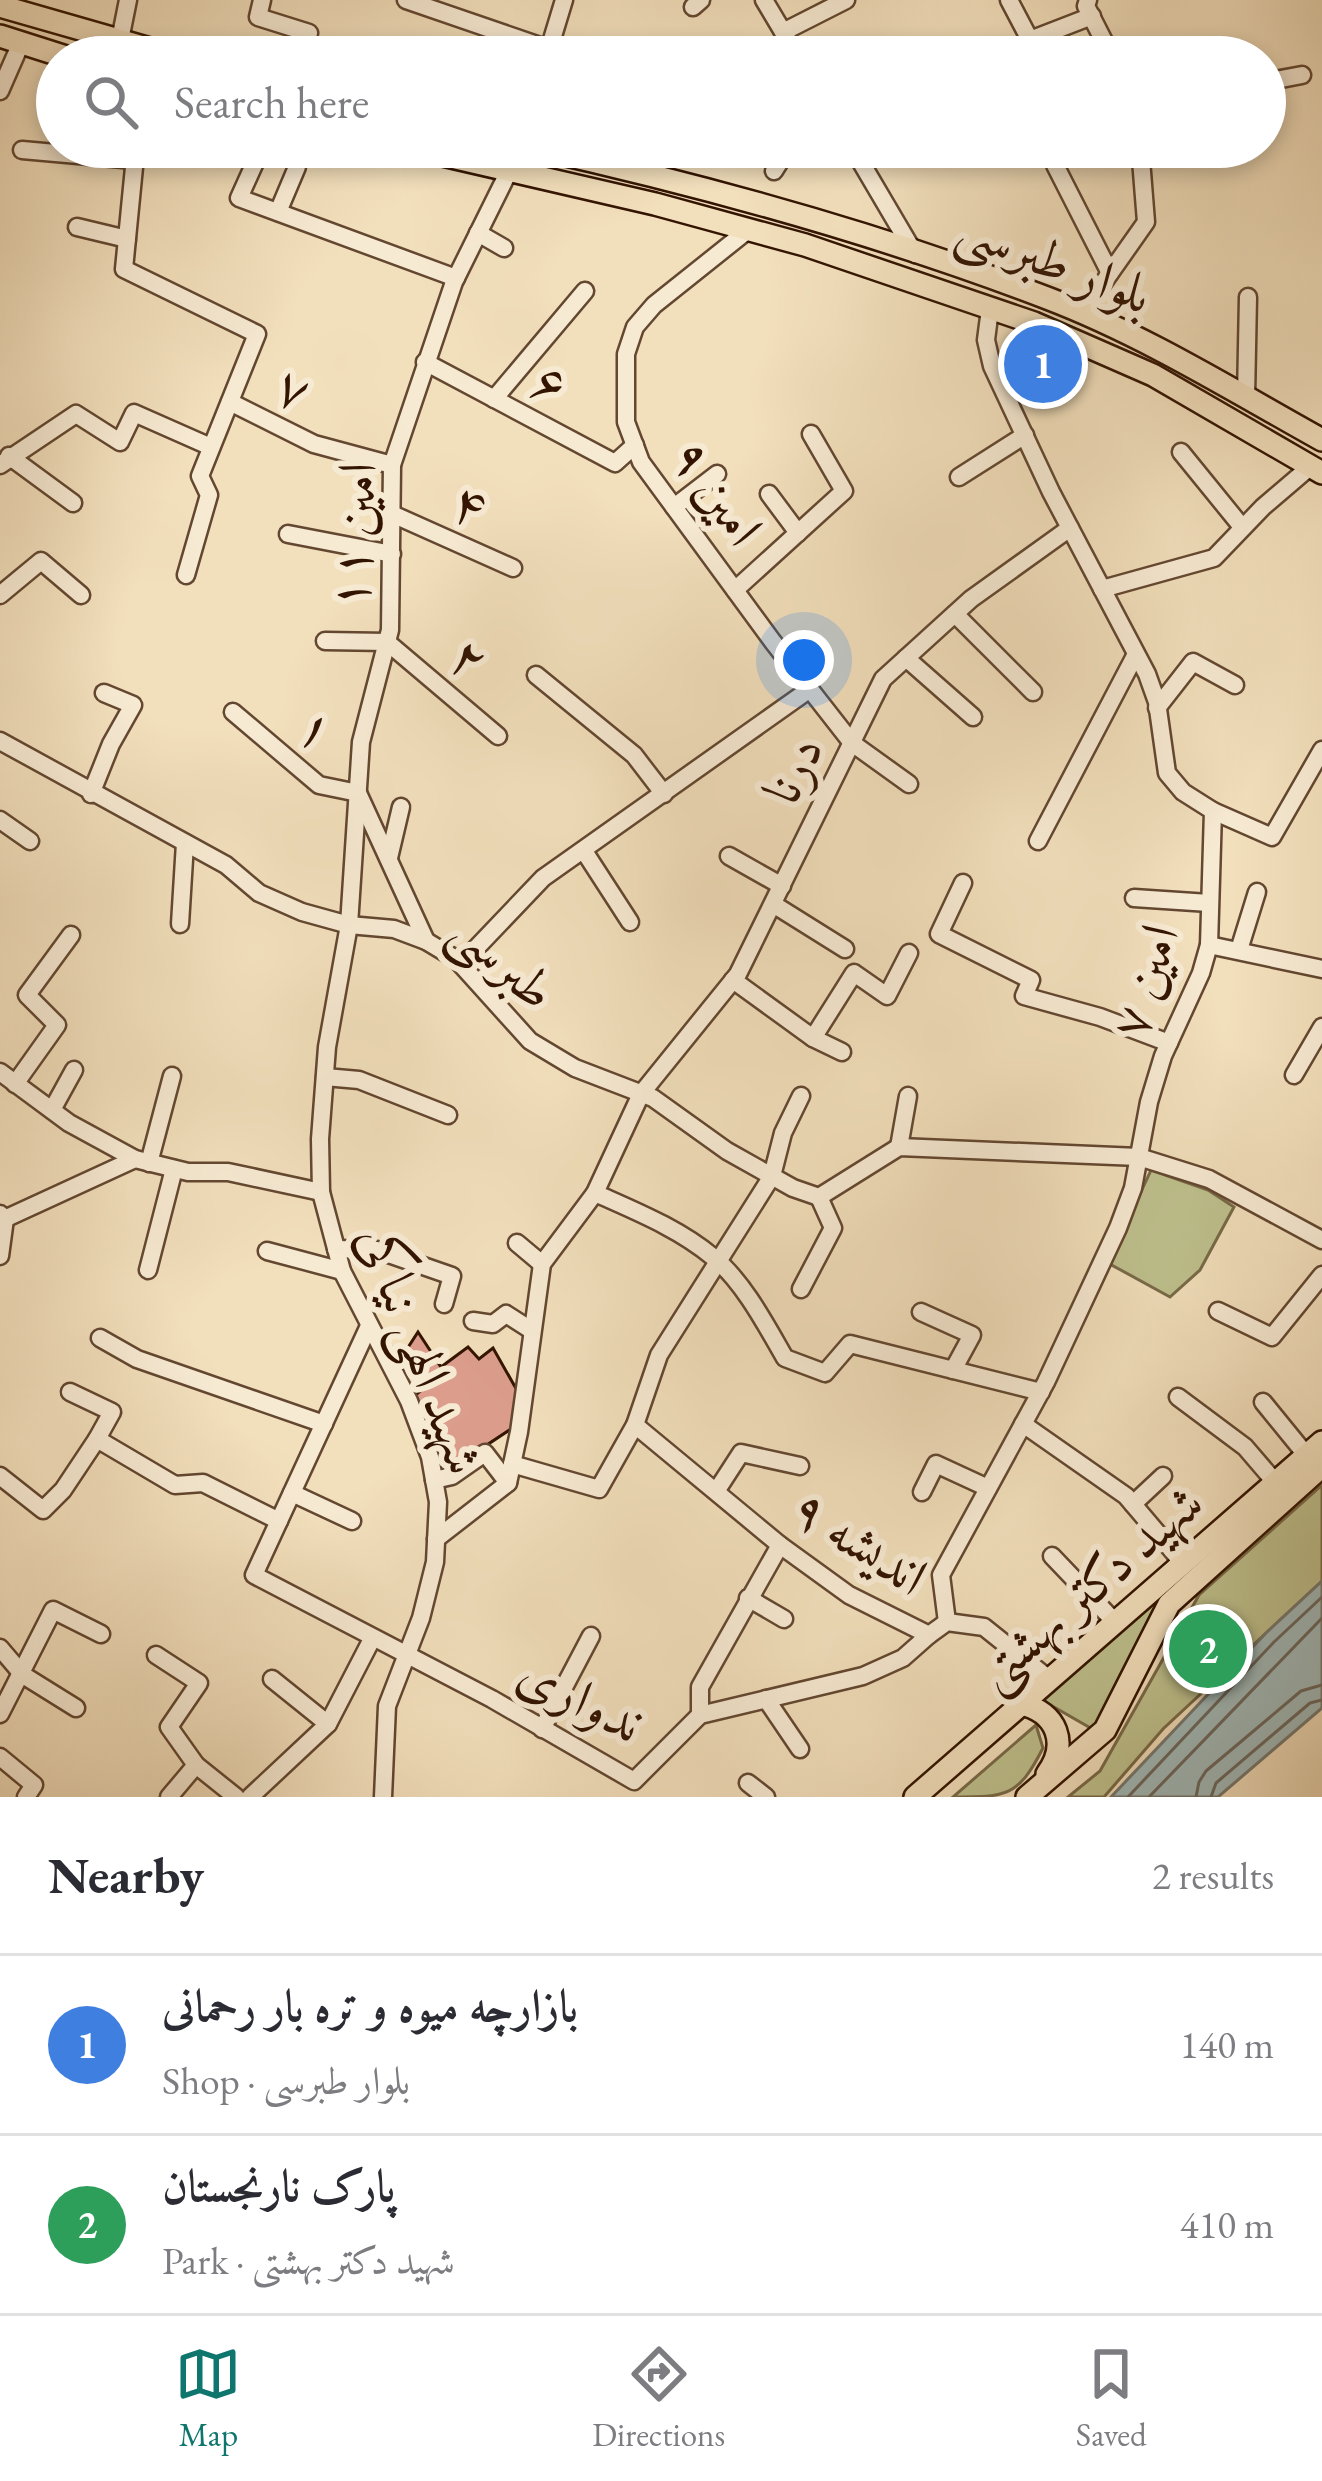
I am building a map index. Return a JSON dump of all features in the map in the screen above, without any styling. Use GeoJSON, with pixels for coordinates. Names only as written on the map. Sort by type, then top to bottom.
{"type":"FeatureCollection","features":[{"type":"Feature","properties":{"kind":"main road"},"geometry":{"type":"LineString","coordinates":[[0,6],[105,36]]}},
{"type":"Feature","properties":{"kind":"main road","name":"بلوار طبرسی"},"geometry":{"type":"LineString","coordinates":[[496,168],[655,203],[891,273],[990,309],[1110,354],[1317,470]]}},
{"type":"Feature","properties":{"kind":"main road","name":"بلوار طبرسی"},"geometry":{"type":"LineString","coordinates":[[624,168],[699,185],[1082,313],[1166,352],[1322,440]]}},
{"type":"Feature","properties":{"kind":"main road","name":"شهید دکتر بهشتی"},"geometry":{"type":"LineString","coordinates":[[915,1797],[1275,1482],[1317,1455]]}},
{"type":"Feature","properties":{"kind":"main road","name":"شهید دکتر بهشتی"},"geometry":{"type":"LineString","coordinates":[[1034,1791],[1105,1730],[1168,1604],[1317,1455]]}},
{"type":"Feature","properties":{"kind":"main road"},"geometry":{"type":"LineString","coordinates":[[1022,1704],[1046,1714],[1059,1737],[1055,1763],[1034,1791]]}},
{"type":"Feature","properties":{"kind":"street"},"geometry":{"type":"LineString","coordinates":[[120,36],[128,0]]}},
{"type":"Feature","properties":{"kind":"street"},"geometry":{"type":"LineString","coordinates":[[262,0],[258,17],[309,33]]}},
{"type":"Feature","properties":{"kind":"street"},"geometry":{"type":"LineString","coordinates":[[406,0],[502,36]]}},
{"type":"Feature","properties":{"kind":"street"},"geometry":{"type":"LineString","coordinates":[[553,36],[564,0]]}},
{"type":"Feature","properties":{"kind":"street"},"geometry":{"type":"LineString","coordinates":[[764,0],[785,36]]}},
{"type":"Feature","properties":{"kind":"street"},"geometry":{"type":"LineString","coordinates":[[783,32],[846,0]]}},
{"type":"Feature","properties":{"kind":"street"},"geometry":{"type":"LineString","coordinates":[[1009,0],[1028,36]]}},
{"type":"Feature","properties":{"kind":"street"},"geometry":{"type":"LineString","coordinates":[[1038,36],[1090,8],[1103,36]]}},
{"type":"Feature","properties":{"kind":"street"},"geometry":{"type":"LineString","coordinates":[[0,91],[10,40]]}},
{"type":"Feature","properties":{"kind":"street"},"geometry":{"type":"LineString","coordinates":[[1286,78],[1301,75]]}},
{"type":"Feature","properties":{"kind":"street"},"geometry":{"type":"LineString","coordinates":[[22,150],[36,150]]}},
{"type":"Feature","properties":{"kind":"street"},"geometry":{"type":"LineString","coordinates":[[134,168],[124,269],[256,334],[200,476],[209,495],[186,575]]}},
{"type":"Feature","properties":{"kind":"street"},"geometry":{"type":"LineString","coordinates":[[253,168],[239,198],[456,278]]}},
{"type":"Feature","properties":{"kind":"street"},"geometry":{"type":"LineString","coordinates":[[278,212],[298,168]]}},
{"type":"Feature","properties":{"kind":"street"},"geometry":{"type":"LineString","coordinates":[[864,168],[915,254]]}},
{"type":"Feature","properties":{"kind":"street"},"geometry":{"type":"LineString","coordinates":[[1057,168],[1110,273]]}},
{"type":"Feature","properties":{"kind":"street"},"geometry":{"type":"LineString","coordinates":[[1082,313],[1146,222],[1142,168]]}},
{"type":"Feature","properties":{"kind":"street","name":"امین ۱۱"},"geometry":{"type":"LineString","coordinates":[[349,925],[361,742],[387,642],[392,465],[456,278],[509,171]]}},
{"type":"Feature","properties":{"kind":"street"},"geometry":{"type":"LineString","coordinates":[[77,227],[127,239]]}},
{"type":"Feature","properties":{"kind":"street","name":"امین ۹"},"geometry":{"type":"LineString","coordinates":[[748,230],[654,305],[635,327],[626,354],[626,422],[641,461],[810,689],[852,742],[909,784]]}},
{"type":"Feature","properties":{"kind":"street"},"geometry":{"type":"LineString","coordinates":[[478,233],[504,248]]}},
{"type":"Feature","properties":{"kind":"street"},"geometry":{"type":"LineString","coordinates":[[494,399],[585,291]]}},
{"type":"Feature","properties":{"kind":"street"},"geometry":{"type":"LineString","coordinates":[[1246,398],[1248,297]]}},
{"type":"Feature","properties":{"kind":"street"},"geometry":{"type":"LineString","coordinates":[[990,309],[986,340],[992,366],[1136,654],[1157,708],[1167,773],[1183,792],[1213,811],[1272,837],[1322,750]]}},
{"type":"Feature","properties":{"kind":"street","name":"۶"},"geometry":{"type":"LineString","coordinates":[[425,362],[615,463],[635,445]]}},
{"type":"Feature","properties":{"kind":"street","name":"۷"},"geometry":{"type":"LineString","coordinates":[[230,402],[314,444],[392,465]]}},
{"type":"Feature","properties":{"kind":"street"},"geometry":{"type":"LineString","coordinates":[[5,460],[76,414],[120,442],[134,413],[212,447]]}},
{"type":"Feature","properties":{"kind":"street"},"geometry":{"type":"LineString","coordinates":[[735,590],[844,491],[812,434]]}},
{"type":"Feature","properties":{"kind":"street"},"geometry":{"type":"LineString","coordinates":[[959,477],[1024,435]]}},
{"type":"Feature","properties":{"kind":"street"},"geometry":{"type":"LineString","coordinates":[[1181,452],[1242,527]]}},
{"type":"Feature","properties":{"kind":"street"},"geometry":{"type":"LineString","coordinates":[[5,460],[73,503]]}},
{"type":"Feature","properties":{"kind":"street"},"geometry":{"type":"LineString","coordinates":[[1102,589],[1214,558],[1242,527],[1317,470]]}},
{"type":"Feature","properties":{"kind":"street"},"geometry":{"type":"LineString","coordinates":[[674,507],[717,474]]}},
{"type":"Feature","properties":{"kind":"street"},"geometry":{"type":"LineString","coordinates":[[769,494],[798,533]]}},
{"type":"Feature","properties":{"kind":"street","name":"۴"},"geometry":{"type":"LineString","coordinates":[[392,514],[513,568]]}},
{"type":"Feature","properties":{"kind":"street","name":"درنا"},"geometry":{"type":"LineString","coordinates":[[542,1264],[595,1193],[641,1094],[733,980],[883,679],[955,614],[1070,528]]}},
{"type":"Feature","properties":{"kind":"street"},"geometry":{"type":"LineString","coordinates":[[288,534],[392,554]]}},
{"type":"Feature","properties":{"kind":"street"},"geometry":{"type":"LineString","coordinates":[[0,595],[41,561],[81,595]]}},
{"type":"Feature","properties":{"kind":"street"},"geometry":{"type":"LineString","coordinates":[[955,614],[1033,692]]}},
{"type":"Feature","properties":{"kind":"street"},"geometry":{"type":"LineString","coordinates":[[325,641],[387,642]]}},
{"type":"Feature","properties":{"kind":"street","name":"۲"},"geometry":{"type":"LineString","coordinates":[[387,642],[498,736]]}},
{"type":"Feature","properties":{"kind":"street"},"geometry":{"type":"LineString","coordinates":[[1038,841],[1136,654]]}},
{"type":"Feature","properties":{"kind":"street"},"geometry":{"type":"LineString","coordinates":[[906,658],[973,717]]}},
{"type":"Feature","properties":{"kind":"street"},"geometry":{"type":"LineString","coordinates":[[1157,708],[1193,662],[1235,685]]}},
{"type":"Feature","properties":{"kind":"street"},"geometry":{"type":"LineString","coordinates":[[536,675],[634,755],[664,794]]}},
{"type":"Feature","properties":{"kind":"street"},"geometry":{"type":"LineString","coordinates":[[460,964],[543,878],[810,689]]}},
{"type":"Feature","properties":{"kind":"street"},"geometry":{"type":"LineString","coordinates":[[92,794],[110,744],[133,705],[104,693]]}},
{"type":"Feature","properties":{"kind":"street","name":"۱"},"geometry":{"type":"LineString","coordinates":[[233,712],[319,785],[358,793]]}},
{"type":"Feature","properties":{"kind":"street","name":"طبرسی"},"geometry":{"type":"LineString","coordinates":[[0,740],[226,865],[259,893],[302,912],[349,925],[394,929],[426,941],[460,964],[530,1041],[575,1068],[641,1094],[772,1176],[819,1197]]}},
{"type":"Feature","properties":{"kind":"street"},"geometry":{"type":"LineString","coordinates":[[358,793],[426,941]]}},
{"type":"Feature","properties":{"kind":"street"},"geometry":{"type":"LineString","coordinates":[[389,859],[401,808]]}},
{"type":"Feature","properties":{"kind":"street","name":"امین ۷"},"geometry":{"type":"LineString","coordinates":[[946,1622],[940,1575],[1041,1392],[1118,1228],[1149,1102],[1209,945],[1213,811]]}},
{"type":"Feature","properties":{"kind":"street"},"geometry":{"type":"LineString","coordinates":[[0,820],[30,841]]}},
{"type":"Feature","properties":{"kind":"street"},"geometry":{"type":"LineString","coordinates":[[180,924],[184,843]]}},
{"type":"Feature","properties":{"kind":"street"},"geometry":{"type":"LineString","coordinates":[[584,851],[631,922]]}},
{"type":"Feature","properties":{"kind":"street"},"geometry":{"type":"LineString","coordinates":[[729,856],[782,886]]}},
{"type":"Feature","properties":{"kind":"street"},"geometry":{"type":"LineString","coordinates":[[963,883],[939,934],[1031,980],[1024,996],[1169,1043]]}},
{"type":"Feature","properties":{"kind":"street"},"geometry":{"type":"LineString","coordinates":[[1240,950],[1257,892]]}},
{"type":"Feature","properties":{"kind":"street"},"geometry":{"type":"LineString","coordinates":[[1134,898],[1209,903]]}},
{"type":"Feature","properties":{"kind":"street"},"geometry":{"type":"LineString","coordinates":[[773,904],[845,949]]}},
{"type":"Feature","properties":{"kind":"street","name":"شهید الهی نیاکی"},"geometry":{"type":"LineString","coordinates":[[349,925],[325,1077],[321,1192],[342,1270],[409,1401],[438,1502],[421,1618],[387,1706],[383,1797]]}},
{"type":"Feature","properties":{"kind":"street"},"geometry":{"type":"LineString","coordinates":[[15,1084],[57,1024],[27,995],[71,935]]}},
{"type":"Feature","properties":{"kind":"street"},"geometry":{"type":"LineString","coordinates":[[1209,945],[1322,970]]}},
{"type":"Feature","properties":{"kind":"street"},"geometry":{"type":"LineString","coordinates":[[813,1038],[854,973],[887,996],[910,953]]}},
{"type":"Feature","properties":{"kind":"street"},"geometry":{"type":"LineString","coordinates":[[733,980],[813,1038],[842,1052]]}},
{"type":"Feature","properties":{"kind":"street"},"geometry":{"type":"LineString","coordinates":[[1294,1075],[1322,1027]]}},
{"type":"Feature","properties":{"kind":"street"},"geometry":{"type":"LineString","coordinates":[[52,1110],[74,1070]]}},
{"type":"Feature","properties":{"kind":"street"},"geometry":{"type":"LineString","coordinates":[[0,1072],[52,1110],[142,1161],[174,1169],[228,1172],[321,1192]]}},
{"type":"Feature","properties":{"kind":"street"},"geometry":{"type":"LineString","coordinates":[[0,1256],[2,1218],[142,1161],[172,1076]]}},
{"type":"Feature","properties":{"kind":"street"},"geometry":{"type":"LineString","coordinates":[[325,1077],[359,1080],[448,1115]]}},
{"type":"Feature","properties":{"kind":"street"},"geometry":{"type":"LineString","coordinates":[[512,1464],[598,1490],[634,1425],[659,1355],[772,1176],[783,1133],[801,1096]]}},
{"type":"Feature","properties":{"kind":"street"},"geometry":{"type":"LineString","coordinates":[[899,1148],[908,1096]]}},
{"type":"Feature","properties":{"kind":"street"},"geometry":{"type":"LineString","coordinates":[[801,1288],[833,1228],[819,1197],[899,1148],[1139,1157],[1209,1179],[1321,1236]]}},
{"type":"Feature","properties":{"kind":"street"},"geometry":{"type":"LineString","coordinates":[[148,1270],[174,1169]]}},
{"type":"Feature","properties":{"kind":"street"},"geometry":{"type":"LineString","coordinates":[[595,1193],[657,1222],[717,1259],[785,1358],[825,1373],[850,1344],[1041,1392]]}},
{"type":"Feature","properties":{"kind":"street"},"geometry":{"type":"LineString","coordinates":[[436,1539],[508,1483],[542,1264],[517,1243]]}},
{"type":"Feature","properties":{"kind":"street"},"geometry":{"type":"LineString","coordinates":[[336,1249],[377,1250],[452,1276],[444,1304]]}},
{"type":"Feature","properties":{"kind":"street"},"geometry":{"type":"LineString","coordinates":[[266,1251],[342,1270]]}},
{"type":"Feature","properties":{"kind":"street"},"geometry":{"type":"LineString","coordinates":[[1218,1311],[1273,1337],[1322,1275]]}},
{"type":"Feature","properties":{"kind":"street"},"geometry":{"type":"LineString","coordinates":[[921,1312],[972,1335],[953,1370]]}},
{"type":"Feature","properties":{"kind":"street"},"geometry":{"type":"LineString","coordinates":[[473,1321],[494,1324],[506,1314],[531,1330]]}},
{"type":"Feature","properties":{"kind":"street"},"geometry":{"type":"LineString","coordinates":[[97,1439],[175,1485],[203,1484],[279,1521],[368,1328]]}},
{"type":"Feature","properties":{"kind":"street"},"geometry":{"type":"LineString","coordinates":[[100,1338],[137,1359],[324,1424]]}},
{"type":"Feature","properties":{"kind":"street"},"geometry":{"type":"LineString","coordinates":[[0,1476],[43,1510],[63,1490],[112,1412],[70,1392]]}},
{"type":"Feature","properties":{"kind":"street"},"geometry":{"type":"LineString","coordinates":[[1178,1397],[1245,1447],[1275,1482]]}},
{"type":"Feature","properties":{"kind":"street"},"geometry":{"type":"LineString","coordinates":[[1263,1402],[1317,1455]]}},
{"type":"Feature","properties":{"kind":"street"},"geometry":{"type":"LineString","coordinates":[[1024,1424],[1133,1504],[1182,1562]]}},
{"type":"Feature","properties":{"kind":"street","name":"اندیشه ۹"},"geometry":{"type":"LineString","coordinates":[[634,1425],[779,1545],[849,1595],[929,1635],[946,1622],[984,1627],[1049,1679]]}},
{"type":"Feature","properties":{"kind":"street"},"geometry":{"type":"LineString","coordinates":[[434,1480],[452,1477],[485,1453],[508,1483]]}},
{"type":"Feature","properties":{"kind":"street"},"geometry":{"type":"LineString","coordinates":[[717,1490],[741,1453],[800,1466]]}},
{"type":"Feature","properties":{"kind":"street"},"geometry":{"type":"LineString","coordinates":[[922,1492],[936,1464],[988,1488]]}},
{"type":"Feature","properties":{"kind":"street"},"geometry":{"type":"LineString","coordinates":[[1133,1504],[1163,1476]]}},
{"type":"Feature","properties":{"kind":"street"},"geometry":{"type":"LineString","coordinates":[[292,1493],[352,1520]]}},
{"type":"Feature","properties":{"kind":"street","name":"ندواری"},"geometry":{"type":"LineString","coordinates":[[279,1521],[254,1575],[492,1699],[634,1781],[700,1715],[863,1676],[903,1658],[929,1635]]}},
{"type":"Feature","properties":{"kind":"street"},"geometry":{"type":"LineString","coordinates":[[700,1715],[700,1687],[779,1545]]}},
{"type":"Feature","properties":{"kind":"street"},"geometry":{"type":"LineString","coordinates":[[1052,1556],[1115,1622]]}},
{"type":"Feature","properties":{"kind":"street"},"geometry":{"type":"LineString","coordinates":[[748,1598],[784,1619]]}},
{"type":"Feature","properties":{"kind":"street"},"geometry":{"type":"LineString","coordinates":[[0,1714],[53,1610],[101,1634]]}},
{"type":"Feature","properties":{"kind":"street"},"geometry":{"type":"LineString","coordinates":[[542,1729],[591,1636]]}},
{"type":"Feature","properties":{"kind":"street"},"geometry":{"type":"LineString","coordinates":[[250,1797],[328,1724],[372,1639]]}},
{"type":"Feature","properties":{"kind":"street"},"geometry":{"type":"LineString","coordinates":[[0,1648],[23,1675],[76,1708]]}},
{"type":"Feature","properties":{"kind":"street"},"geometry":{"type":"LineString","coordinates":[[156,1655],[200,1683],[169,1727],[196,1765],[236,1797]]}},
{"type":"Feature","properties":{"kind":"street"},"geometry":{"type":"LineString","coordinates":[[272,1679],[328,1724]]}},
{"type":"Feature","properties":{"kind":"street"},"geometry":{"type":"LineString","coordinates":[[766,1699],[800,1749]]}},
{"type":"Feature","properties":{"kind":"street"},"geometry":{"type":"LineString","coordinates":[[0,1757],[34,1785],[26,1797]]}},
{"type":"Feature","properties":{"kind":"street"},"geometry":{"type":"LineString","coordinates":[[170,1797],[196,1765]]}},
{"type":"Feature","properties":{"kind":"street"},"geometry":{"type":"LineString","coordinates":[[748,1783],[766,1797]]}},
{"type":"Feature","properties":{"kind":"green space"},"geometry":{"type":"Polygon","coordinates":[[[1151,1170],[1208,1190],[1234,1207],[1200,1270],[1170,1297],[1108,1263],[1151,1170]]]}},
{"type":"Feature","properties":{"kind":"green space"},"geometry":{"type":"Polygon","coordinates":[[[1322,1485],[1322,1581],[1163,1729],[1104,1797],[1068,1797],[1100,1771],[1199,1595],[1322,1485]]]}},
{"type":"Feature","properties":{"kind":"green space"},"geometry":{"type":"Polygon","coordinates":[[[1196,1564],[1094,1730],[1040,1699],[1196,1564]]]}},
{"type":"Feature","properties":{"kind":"green space"},"geometry":{"type":"Polygon","coordinates":[[[1036,1725],[1043,1748],[1018,1785],[999,1794],[953,1797],[1036,1725]]]}},
{"type":"Feature","properties":{"kind":"water"},"geometry":{"type":"Polygon","coordinates":[[[1322,1581],[1322,1708],[1218,1797],[1111,1797],[1266,1633],[1322,1581]]]}},
{"type":"Feature","properties":{"kind":"building"},"geometry":{"type":"Polygon","coordinates":[[[418,1332],[441,1367],[468,1347],[479,1359],[493,1348],[518,1392],[514,1427],[452,1468],[413,1397],[429,1384],[407,1349],[418,1332]]]}},
{"type":"Feature","properties":{"kind":"place","name":"بازارچه میوه و تره بار رحمانی"},"geometry":{"type":"Point","coordinates":[1043,364]}},
{"type":"Feature","properties":{"kind":"place","name":"پارک نارنجستان"},"geometry":{"type":"Point","coordinates":[1208,1649]}}]}
